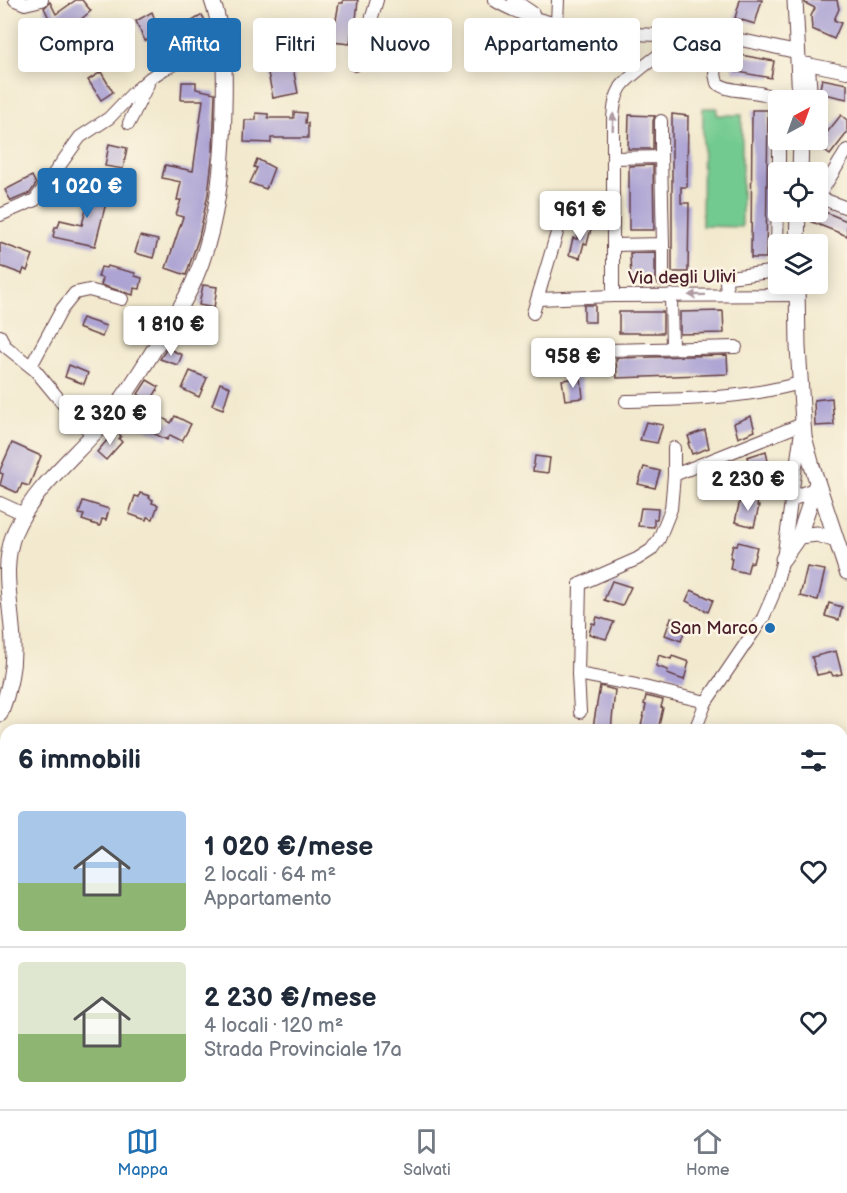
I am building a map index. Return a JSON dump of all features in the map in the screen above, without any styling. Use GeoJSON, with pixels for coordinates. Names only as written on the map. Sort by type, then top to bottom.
{"type":"FeatureCollection","features":[{"type":"Feature","properties":{"kind":"main road"},"geometry":{"type":"LineString","coordinates":[[212,0],[218,18]]}},
{"type":"Feature","properties":{"kind":"main road"},"geometry":{"type":"LineString","coordinates":[[795,0],[803,63],[801,90]]}},
{"type":"Feature","properties":{"kind":"main road"},"geometry":{"type":"LineString","coordinates":[[0,714],[9,690],[13,659],[7,579],[8,557],[13,537],[24,514],[45,486],[93,435],[135,381],[186,297],[204,254],[218,195],[223,158],[225,72]]}},
{"type":"Feature","properties":{"kind":"main road"},"geometry":{"type":"LineString","coordinates":[[797,294],[802,424],[805,443],[818,490],[847,572]]}},
{"type":"Feature","properties":{"kind":"main road"},"geometry":{"type":"LineString","coordinates":[[792,498],[805,492],[818,490]]}},
{"type":"Feature","properties":{"kind":"main road"},"geometry":{"type":"LineString","coordinates":[[783,559],[799,536],[818,490]]}},
{"type":"Feature","properties":{"kind":"main road"},"geometry":{"type":"LineString","coordinates":[[799,536],[817,534],[837,540]]}},
{"type":"Feature","properties":{"kind":"street"},"geometry":{"type":"LineString","coordinates":[[15,0],[25,4],[42,0]]}},
{"type":"Feature","properties":{"kind":"street"},"geometry":{"type":"LineString","coordinates":[[372,18],[377,0]]}},
{"type":"Feature","properties":{"kind":"street"},"geometry":{"type":"LineString","coordinates":[[494,0],[520,14],[536,18]]}},
{"type":"Feature","properties":{"kind":"street"},"geometry":{"type":"LineString","coordinates":[[514,0],[539,18]]}},
{"type":"Feature","properties":{"kind":"street"},"geometry":{"type":"LineString","coordinates":[[557,18],[558,0]]}},
{"type":"Feature","properties":{"kind":"street"},"geometry":{"type":"LineString","coordinates":[[743,44],[803,63],[847,72]]}},
{"type":"Feature","properties":{"kind":"street","name":"Via degli Ulivi"},"geometry":{"type":"LineString","coordinates":[[652,61],[636,72],[621,88],[615,99],[613,296],[727,295],[768,291]]}},
{"type":"Feature","properties":{"kind":"street"},"geometry":{"type":"LineString","coordinates":[[803,63],[809,90]]}},
{"type":"Feature","properties":{"kind":"street"},"geometry":{"type":"LineString","coordinates":[[0,215],[35,200],[80,137],[109,118],[132,94],[160,72]]}},
{"type":"Feature","properties":{"kind":"street"},"geometry":{"type":"LineString","coordinates":[[715,72],[717,83],[724,88],[768,96]]}},
{"type":"Feature","properties":{"kind":"street"},"geometry":{"type":"LineString","coordinates":[[129,123],[143,91],[156,74]]}},
{"type":"Feature","properties":{"kind":"street"},"geometry":{"type":"LineString","coordinates":[[661,121],[663,280]]}},
{"type":"Feature","properties":{"kind":"street"},"geometry":{"type":"LineString","coordinates":[[828,181],[847,150]]}},
{"type":"Feature","properties":{"kind":"street"},"geometry":{"type":"LineString","coordinates":[[613,158],[661,157]]}},
{"type":"Feature","properties":{"kind":"street"},"geometry":{"type":"LineString","coordinates":[[828,201],[847,208]]}},
{"type":"Feature","properties":{"kind":"street"},"geometry":{"type":"LineString","coordinates":[[727,295],[726,280],[730,276],[768,273],[776,267],[778,222]]}},
{"type":"Feature","properties":{"kind":"street"},"geometry":{"type":"LineString","coordinates":[[534,314],[559,226]]}},
{"type":"Feature","properties":{"kind":"street"},"geometry":{"type":"LineString","coordinates":[[613,245],[663,244]]}},
{"type":"Feature","properties":{"kind":"street"},"geometry":{"type":"LineString","coordinates":[[31,366],[62,309],[75,293],[89,291],[122,299]]}},
{"type":"Feature","properties":{"kind":"street"},"geometry":{"type":"LineString","coordinates":[[671,295],[672,348]]}},
{"type":"Feature","properties":{"kind":"street"},"geometry":{"type":"LineString","coordinates":[[538,299],[613,296]]}},
{"type":"Feature","properties":{"kind":"street"},"geometry":{"type":"LineString","coordinates":[[0,336],[8,349],[31,366],[93,435]]}},
{"type":"Feature","properties":{"kind":"street"},"geometry":{"type":"LineString","coordinates":[[609,350],[736,347]]}},
{"type":"Feature","properties":{"kind":"street"},"geometry":{"type":"LineString","coordinates":[[626,401],[714,399],[770,391],[800,383]]}},
{"type":"Feature","properties":{"kind":"street"},"geometry":{"type":"LineString","coordinates":[[674,475],[802,424],[783,559],[773,595],[763,618],[706,702],[697,724]]}},
{"type":"Feature","properties":{"kind":"street"},"geometry":{"type":"LineString","coordinates":[[580,712],[578,674],[580,584],[637,559],[651,550],[659,539],[671,509],[674,448]]}},
{"type":"Feature","properties":{"kind":"street"},"geometry":{"type":"LineString","coordinates":[[0,503],[24,514]]}},
{"type":"Feature","properties":{"kind":"street"},"geometry":{"type":"LineString","coordinates":[[578,674],[706,702]]}},
{"type":"Feature","properties":{"kind":"green space"},"geometry":{"type":"Polygon","coordinates":[[[703,108],[717,108],[717,115],[742,115],[742,227],[702,226],[703,108]]]}},
{"type":"Feature","properties":{"kind":"building"},"geometry":{"type":"Polygon","coordinates":[[[76,0],[82,0],[91,11],[82,18],[49,18],[44,8],[50,2],[56,14],[76,0]]]}},
{"type":"Feature","properties":{"kind":"building"},"geometry":{"type":"Polygon","coordinates":[[[343,0],[358,0],[356,18],[348,18],[348,44],[336,42],[336,20],[339,3],[343,3],[343,0]]]}},
{"type":"Feature","properties":{"kind":"building"},"geometry":{"type":"Polygon","coordinates":[[[740,0],[762,0],[755,24],[743,20],[743,18],[735,18],[740,0]]]}},
{"type":"Feature","properties":{"kind":"building"},"geometry":{"type":"Polygon","coordinates":[[[805,0],[837,0],[839,9],[834,20],[841,23],[834,39],[812,29],[811,16],[815,8],[805,3],[805,0]]]}},
{"type":"Feature","properties":{"kind":"building"},"geometry":{"type":"Polygon","coordinates":[[[152,12],[154,18],[147,18],[147,40],[145,41],[136,21],[152,12]]]}},
{"type":"Feature","properties":{"kind":"building"},"geometry":{"type":"Polygon","coordinates":[[[743,55],[774,61],[771,78],[738,72],[743,72],[743,55]]]}},
{"type":"Feature","properties":{"kind":"building"},"geometry":{"type":"Polygon","coordinates":[[[101,72],[113,92],[101,100],[88,80],[101,72]]]}},
{"type":"Feature","properties":{"kind":"building"},"geometry":{"type":"Polygon","coordinates":[[[268,72],[294,72],[298,93],[273,98],[268,72]]]}},
{"type":"Feature","properties":{"kind":"building"},"geometry":{"type":"Polygon","coordinates":[[[822,79],[847,84],[847,99],[828,95],[828,90],[820,90],[822,79]]]}},
{"type":"Feature","properties":{"kind":"building"},"geometry":{"type":"Polygon","coordinates":[[[182,82],[196,82],[196,89],[215,93],[213,151],[208,194],[199,237],[186,275],[166,268],[183,217],[176,215],[181,200],[177,200],[181,182],[162,178],[165,165],[193,171],[203,100],[181,100],[182,82]]]}},
{"type":"Feature","properties":{"kind":"building"},"geometry":{"type":"Polygon","coordinates":[[[752,110],[768,110],[766,258],[751,258],[752,110]]]}},
{"type":"Feature","properties":{"kind":"building"},"geometry":{"type":"Polygon","coordinates":[[[294,112],[306,113],[308,138],[271,138],[271,143],[244,142],[245,120],[256,120],[256,113],[268,114],[268,118],[294,118],[294,112]]]}},
{"type":"Feature","properties":{"kind":"building"},"geometry":{"type":"Polygon","coordinates":[[[672,114],[688,116],[687,187],[681,187],[681,203],[689,203],[688,272],[672,272],[672,114]]]}},
{"type":"Feature","properties":{"kind":"building"},"geometry":{"type":"Polygon","coordinates":[[[629,115],[655,116],[653,149],[628,149],[629,115]]]}},
{"type":"Feature","properties":{"kind":"building"},"geometry":{"type":"Polygon","coordinates":[[[841,115],[847,120],[847,133],[830,155],[824,150],[828,150],[828,131],[841,115]]]}},
{"type":"Feature","properties":{"kind":"building"},"geometry":{"type":"Polygon","coordinates":[[[109,144],[127,148],[123,169],[105,166],[109,144]]]}},
{"type":"Feature","properties":{"kind":"building"},"geometry":{"type":"Polygon","coordinates":[[[257,159],[274,168],[266,189],[250,183],[257,168],[254,167],[257,159]]]}},
{"type":"Feature","properties":{"kind":"building"},"geometry":{"type":"Polygon","coordinates":[[[653,165],[654,230],[629,230],[629,166],[653,165]]]}},
{"type":"Feature","properties":{"kind":"building"},"geometry":{"type":"Polygon","coordinates":[[[32,176],[36,184],[30,193],[11,201],[5,190],[32,176]]]}},
{"type":"Feature","properties":{"kind":"building"},"geometry":{"type":"Polygon","coordinates":[[[96,184],[114,188],[111,200],[107,199],[95,246],[53,237],[55,227],[58,227],[60,220],[82,225],[90,193],[94,194],[96,184]]]}},
{"type":"Feature","properties":{"kind":"building"},"geometry":{"type":"Polygon","coordinates":[[[828,213],[847,221],[847,236],[812,222],[828,222],[828,213]]]}},
{"type":"Feature","properties":{"kind":"building"},"geometry":{"type":"Polygon","coordinates":[[[580,226],[591,229],[580,258],[569,255],[573,238],[577,239],[580,226]]]}},
{"type":"Feature","properties":{"kind":"building"},"geometry":{"type":"Polygon","coordinates":[[[140,236],[158,240],[153,258],[135,253],[140,236]]]}},
{"type":"Feature","properties":{"kind":"building"},"geometry":{"type":"Polygon","coordinates":[[[0,243],[33,255],[27,271],[24,269],[22,274],[0,266],[0,243]]]}},
{"type":"Feature","properties":{"kind":"building"},"geometry":{"type":"Polygon","coordinates":[[[655,252],[655,278],[631,279],[630,253],[655,252]]]}},
{"type":"Feature","properties":{"kind":"building"},"geometry":{"type":"Polygon","coordinates":[[[107,266],[135,273],[135,276],[142,278],[140,289],[134,288],[133,295],[101,285],[103,278],[98,277],[101,267],[106,268],[107,266]]]}},
{"type":"Feature","properties":{"kind":"building"},"geometry":{"type":"Polygon","coordinates":[[[203,285],[217,287],[214,308],[199,305],[203,285]]]}},
{"type":"Feature","properties":{"kind":"building"},"geometry":{"type":"Polygon","coordinates":[[[584,305],[595,305],[595,322],[584,322],[584,305]]]}},
{"type":"Feature","properties":{"kind":"building"},"geometry":{"type":"Polygon","coordinates":[[[723,311],[724,333],[680,334],[680,312],[723,311]]]}},
{"type":"Feature","properties":{"kind":"building"},"geometry":{"type":"Polygon","coordinates":[[[619,312],[663,312],[663,333],[619,333],[619,312]]]}},
{"type":"Feature","properties":{"kind":"building"},"geometry":{"type":"Polygon","coordinates":[[[82,318],[106,326],[102,337],[78,328],[82,318]]]}},
{"type":"Feature","properties":{"kind":"building"},"geometry":{"type":"Polygon","coordinates":[[[167,348],[182,355],[178,365],[160,359],[167,348]]]}},
{"type":"Feature","properties":{"kind":"building"},"geometry":{"type":"Polygon","coordinates":[[[567,355],[568,372],[553,373],[551,356],[567,355]]]}},
{"type":"Feature","properties":{"kind":"building"},"geometry":{"type":"Polygon","coordinates":[[[727,355],[728,374],[617,378],[616,358],[727,355]]]}},
{"type":"Feature","properties":{"kind":"building"},"geometry":{"type":"Polygon","coordinates":[[[69,365],[88,373],[84,384],[65,377],[69,365]]]}},
{"type":"Feature","properties":{"kind":"building"},"geometry":{"type":"Polygon","coordinates":[[[190,371],[207,378],[199,397],[182,389],[190,371]]]}},
{"type":"Feature","properties":{"kind":"building"},"geometry":{"type":"Polygon","coordinates":[[[581,378],[583,398],[565,400],[562,380],[581,378]]]}},
{"type":"Feature","properties":{"kind":"building"},"geometry":{"type":"Polygon","coordinates":[[[147,380],[159,387],[150,402],[138,394],[147,380]]]}},
{"type":"Feature","properties":{"kind":"building"},"geometry":{"type":"Polygon","coordinates":[[[220,383],[230,387],[223,409],[212,405],[220,383]]]}},
{"type":"Feature","properties":{"kind":"building"},"geometry":{"type":"Polygon","coordinates":[[[832,398],[834,425],[815,426],[814,400],[832,398]]]}},
{"type":"Feature","properties":{"kind":"building"},"geometry":{"type":"Polygon","coordinates":[[[151,411],[171,423],[175,416],[191,424],[182,441],[170,435],[167,440],[141,427],[151,411]]]}},
{"type":"Feature","properties":{"kind":"building"},"geometry":{"type":"Polygon","coordinates":[[[751,416],[755,431],[738,438],[734,423],[751,416]]]}},
{"type":"Feature","properties":{"kind":"building"},"geometry":{"type":"Polygon","coordinates":[[[646,422],[663,425],[657,443],[640,440],[646,422]]]}},
{"type":"Feature","properties":{"kind":"building"},"geometry":{"type":"Polygon","coordinates":[[[705,430],[709,448],[692,454],[688,436],[705,430]]]}},
{"type":"Feature","properties":{"kind":"building"},"geometry":{"type":"Polygon","coordinates":[[[115,431],[121,436],[119,439],[122,442],[106,460],[97,452],[115,431]]]}},
{"type":"Feature","properties":{"kind":"building"},"geometry":{"type":"Polygon","coordinates":[[[12,443],[41,456],[29,486],[22,484],[18,493],[0,485],[3,474],[0,470],[12,443]]]}},
{"type":"Feature","properties":{"kind":"building"},"geometry":{"type":"Polygon","coordinates":[[[766,451],[769,467],[749,474],[745,463],[749,462],[747,457],[766,451]]]}},
{"type":"Feature","properties":{"kind":"building"},"geometry":{"type":"Polygon","coordinates":[[[535,456],[550,458],[548,473],[533,471],[535,456]]]}},
{"type":"Feature","properties":{"kind":"building"},"geometry":{"type":"Polygon","coordinates":[[[644,467],[660,471],[655,488],[638,484],[644,467]]]}},
{"type":"Feature","properties":{"kind":"building"},"geometry":{"type":"Polygon","coordinates":[[[140,493],[150,496],[152,503],[158,505],[153,519],[147,517],[146,520],[129,514],[135,496],[139,497],[140,493]]]}},
{"type":"Feature","properties":{"kind":"building"},"geometry":{"type":"Polygon","coordinates":[[[749,498],[758,500],[757,506],[759,506],[754,527],[735,522],[740,500],[748,502],[749,498]]]}},
{"type":"Feature","properties":{"kind":"building"},"geometry":{"type":"Polygon","coordinates":[[[83,501],[109,509],[106,520],[102,519],[100,526],[82,520],[84,515],[79,514],[83,501]]]}},
{"type":"Feature","properties":{"kind":"building"},"geometry":{"type":"Polygon","coordinates":[[[641,508],[658,509],[654,527],[638,526],[641,508]]]}},
{"type":"Feature","properties":{"kind":"building"},"geometry":{"type":"Polygon","coordinates":[[[738,542],[757,547],[753,563],[750,562],[747,573],[730,569],[733,545],[737,546],[738,542]]]}},
{"type":"Feature","properties":{"kind":"building"},"geometry":{"type":"Polygon","coordinates":[[[807,567],[825,570],[818,600],[800,596],[807,567]]]}},
{"type":"Feature","properties":{"kind":"building"},"geometry":{"type":"Polygon","coordinates":[[[612,581],[631,587],[622,606],[604,600],[612,581]]]}},
{"type":"Feature","properties":{"kind":"building"},"geometry":{"type":"Polygon","coordinates":[[[691,590],[713,600],[708,612],[686,601],[691,590]]]}},
{"type":"Feature","properties":{"kind":"building"},"geometry":{"type":"Polygon","coordinates":[[[829,603],[842,607],[839,620],[825,616],[829,603]]]}},
{"type":"Feature","properties":{"kind":"building"},"geometry":{"type":"Polygon","coordinates":[[[597,617],[614,622],[606,639],[589,634],[592,623],[595,624],[597,617]]]}},
{"type":"Feature","properties":{"kind":"building"},"geometry":{"type":"Polygon","coordinates":[[[671,618],[687,624],[681,641],[665,635],[671,618]]]}},
{"type":"Feature","properties":{"kind":"building"},"geometry":{"type":"Polygon","coordinates":[[[836,651],[842,674],[833,676],[831,672],[817,675],[812,657],[836,651]]]}},
{"type":"Feature","properties":{"kind":"building"},"geometry":{"type":"Polygon","coordinates":[[[659,655],[671,659],[672,656],[689,662],[684,680],[667,674],[668,670],[656,666],[659,655]]]}},
{"type":"Feature","properties":{"kind":"building"},"geometry":{"type":"Polygon","coordinates":[[[600,686],[615,690],[612,724],[594,724],[600,686]]]}},
{"type":"Feature","properties":{"kind":"building"},"geometry":{"type":"Polygon","coordinates":[[[646,696],[663,700],[659,724],[641,724],[646,705],[644,704],[646,696]]]}},
{"type":"Feature","properties":{"kind":"place","name":"San Marco"},"geometry":{"type":"Point","coordinates":[770,628]}}]}
